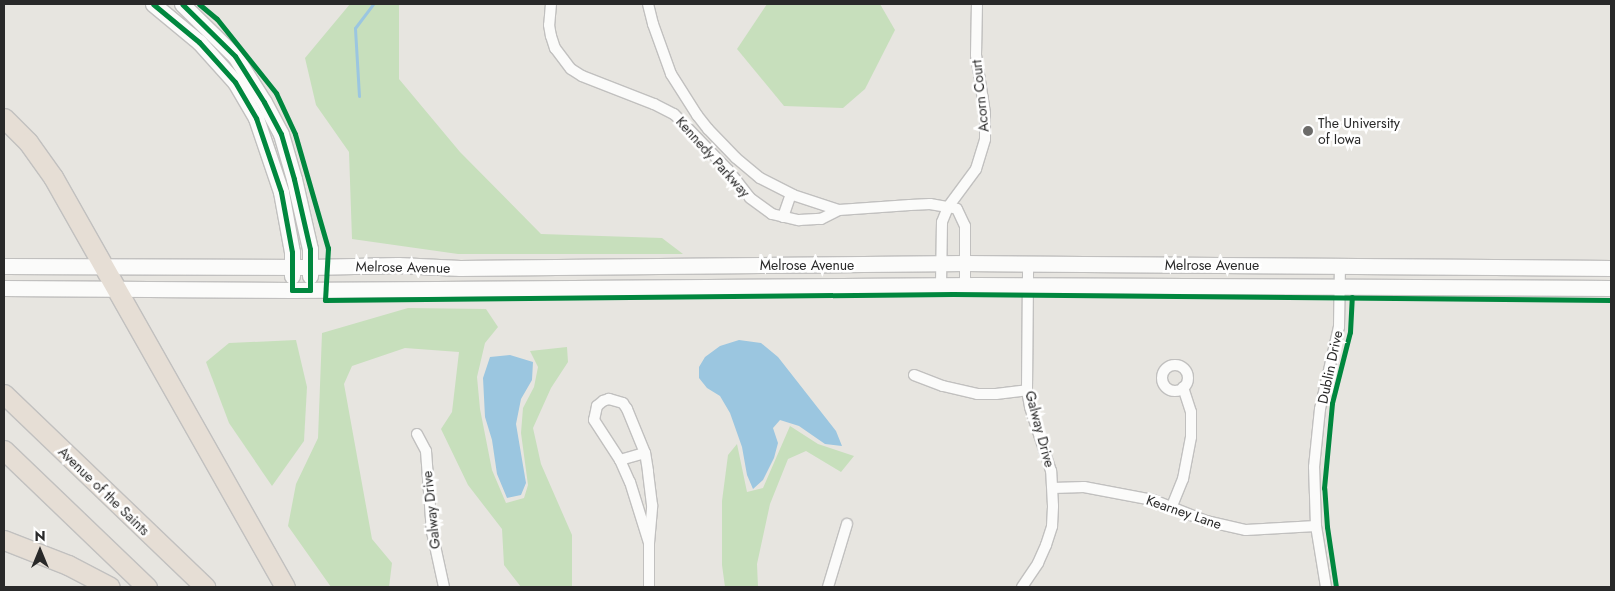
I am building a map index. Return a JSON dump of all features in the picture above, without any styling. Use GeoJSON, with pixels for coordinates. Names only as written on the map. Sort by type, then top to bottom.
{"type":"FeatureCollection","features":[{"type":"Feature","properties":{"kind":"highway"},"geometry":{"type":"LineString","coordinates":[[4,118],[41,159],[118,289],[285,587]]}},
{"type":"Feature","properties":{"kind":"highway","name":"Avenue of the Saints"},"geometry":{"type":"LineString","coordinates":[[4,394],[205,587]]}},
{"type":"Feature","properties":{"kind":"highway"},"geometry":{"type":"LineString","coordinates":[[4,450],[147,587]]}},
{"type":"Feature","properties":{"kind":"highway"},"geometry":{"type":"LineString","coordinates":[[4,540],[68,565],[110,587]]}},
{"type":"Feature","properties":{"kind":"main road"},"geometry":{"type":"LineString","coordinates":[[153,4],[199,42],[235,82],[256,118],[281,192],[292,252],[292,290]]}},
{"type":"Feature","properties":{"kind":"main road"},"geometry":{"type":"LineString","coordinates":[[182,4],[235,56],[264,102],[281,134],[308,240],[310,290]]}},
{"type":"Feature","properties":{"kind":"main road","name":"Melrose Avenue"},"geometry":{"type":"LineString","coordinates":[[4,266],[310,267],[1028,264],[1611,268]]}},
{"type":"Feature","properties":{"kind":"main road","name":"Melrose Avenue"},"geometry":{"type":"LineString","coordinates":[[4,288],[310,290],[1028,285],[1611,288]]}},
{"type":"Feature","properties":{"kind":"street","name":"Kennedy Parkway"},"geometry":{"type":"LineString","coordinates":[[551,4],[549,25],[551,36],[555,48],[571,69],[582,76],[654,104],[674,114],[691,130],[750,198],[762,208],[783,218],[799,220],[821,219],[840,210],[930,204],[948,207]]}},
{"type":"Feature","properties":{"kind":"street","name":"Kennedy Parkway"},"geometry":{"type":"LineString","coordinates":[[648,4],[666,62],[684,96],[701,120],[748,169],[778,189],[840,210]]}},
{"type":"Feature","properties":{"kind":"street","name":"Acorn Court"},"geometry":{"type":"LineString","coordinates":[[948,207],[976,169],[985,139],[984,113],[976,56],[977,4]]}},
{"type":"Feature","properties":{"kind":"street"},"geometry":{"type":"LineString","coordinates":[[691,130],[701,120]]}},
{"type":"Feature","properties":{"kind":"street"},"geometry":{"type":"LineString","coordinates":[[783,218],[791,194]]}},
{"type":"Feature","properties":{"kind":"street"},"geometry":{"type":"LineString","coordinates":[[941,285],[942,222],[948,207],[957,209],[965,226],[965,285]]}},
{"type":"Feature","properties":{"kind":"street","name":"Galway Drive"},"geometry":{"type":"LineString","coordinates":[[1022,587],[1038,563],[1052,526],[1053,488],[1047,452],[1030,407],[1027,390],[1028,264]]}},
{"type":"Feature","properties":{"kind":"street","name":"Dublin Drive"},"geometry":{"type":"LineString","coordinates":[[1326,587],[1316,526],[1316,442],[1320,409],[1339,327],[1340,266]]}},
{"type":"Feature","properties":{"kind":"street"},"geometry":{"type":"LineString","coordinates":[[914,375],[943,386],[977,394],[996,394],[1027,390]]}},
{"type":"Feature","properties":{"kind":"street"},"geometry":{"type":"LineString","coordinates":[[1172,506],[1183,479],[1191,437],[1191,412],[1183,387]]}},
{"type":"Feature","properties":{"kind":"street"},"geometry":{"type":"LineString","coordinates":[[649,543],[620,460],[594,420],[597,406],[609,399],[623,403],[645,453],[652,505],[649,543],[649,587]]}},
{"type":"Feature","properties":{"kind":"street","name":"Galway Drive"},"geometry":{"type":"LineString","coordinates":[[418,434],[426,451],[432,532],[444,587]]}},
{"type":"Feature","properties":{"kind":"street"},"geometry":{"type":"LineString","coordinates":[[620,460],[645,453]]}},
{"type":"Feature","properties":{"kind":"street","name":"Kearney Lane"},"geometry":{"type":"LineString","coordinates":[[1053,488],[1084,487],[1153,500],[1206,521],[1246,530],[1316,526]]}},
{"type":"Feature","properties":{"kind":"street"},"geometry":{"type":"LineString","coordinates":[[828,587],[847,524]]}},
{"type":"Feature","properties":{"kind":"green space"},"geometry":{"type":"Polygon","coordinates":[[[350,4],[399,4],[399,79],[460,152],[541,234],[662,238],[683,254],[458,254],[352,239],[349,152],[316,105],[305,58],[350,4]]]}},
{"type":"Feature","properties":{"kind":"green space"},"geometry":{"type":"Polygon","coordinates":[[[767,4],[880,4],[895,30],[865,89],[843,108],[784,106],[737,49],[767,4]]]}},
{"type":"Feature","properties":{"kind":"green space"},"geometry":{"type":"Polygon","coordinates":[[[408,308],[486,309],[498,327],[485,343],[477,377],[480,409],[492,470],[506,503],[524,498],[528,485],[521,433],[523,408],[534,387],[538,367],[530,351],[567,347],[568,362],[551,388],[533,428],[541,464],[572,535],[572,587],[521,587],[504,565],[502,529],[468,485],[441,429],[452,412],[459,352],[405,348],[352,366],[344,384],[372,539],[392,563],[389,587],[331,587],[288,526],[296,484],[318,438],[322,333],[408,308]]]}},
{"type":"Feature","properties":{"kind":"green space"},"geometry":{"type":"Polygon","coordinates":[[[296,340],[307,387],[304,441],[272,486],[229,423],[206,362],[229,343],[296,340]]]}},
{"type":"Feature","properties":{"kind":"green space"},"geometry":{"type":"Polygon","coordinates":[[[790,426],[818,444],[854,456],[841,472],[806,451],[788,459],[770,504],[757,564],[758,587],[725,587],[722,565],[722,501],[728,455],[737,444],[747,492],[763,488],[790,426]]]}},
{"type":"Feature","properties":{"kind":"water"},"geometry":{"type":"Polygon","coordinates":[[[739,340],[761,343],[778,357],[836,431],[842,446],[825,444],[799,426],[780,420],[773,428],[778,443],[774,458],[763,480],[753,489],[747,475],[742,447],[730,413],[720,396],[707,388],[699,378],[699,367],[705,357],[720,346],[739,340]]]}},
{"type":"Feature","properties":{"kind":"water"},"geometry":{"type":"Polygon","coordinates":[[[510,355],[533,362],[532,380],[521,399],[516,424],[526,483],[521,495],[507,498],[497,474],[492,440],[485,417],[483,378],[490,357],[510,355]]]}},
{"type":"Feature","properties":{"kind":"waterway"},"geometry":{"type":"LineString","coordinates":[[359,96],[355,28],[373,4]]}},
{"type":"Feature","properties":{"kind":"cycle path"},"geometry":{"type":"LineString","coordinates":[[153,4],[199,42],[235,82],[256,118],[281,192],[292,252],[292,290],[310,290],[310,249],[294,179],[281,134],[264,102],[235,56],[182,4]]}},
{"type":"Feature","properties":{"kind":"cycle path"},"geometry":{"type":"LineString","coordinates":[[199,4],[217,19],[276,93],[295,134],[328,248],[325,300],[953,294],[1611,300]]}},
{"type":"Feature","properties":{"kind":"cycle path"},"geometry":{"type":"LineString","coordinates":[[1336,587],[1327,527],[1324,488],[1332,403],[1350,332],[1352,297]]}},
{"type":"Feature","properties":{"kind":"place","name":"The University of Iowa"},"geometry":{"type":"Point","coordinates":[1308,131]}}]}
